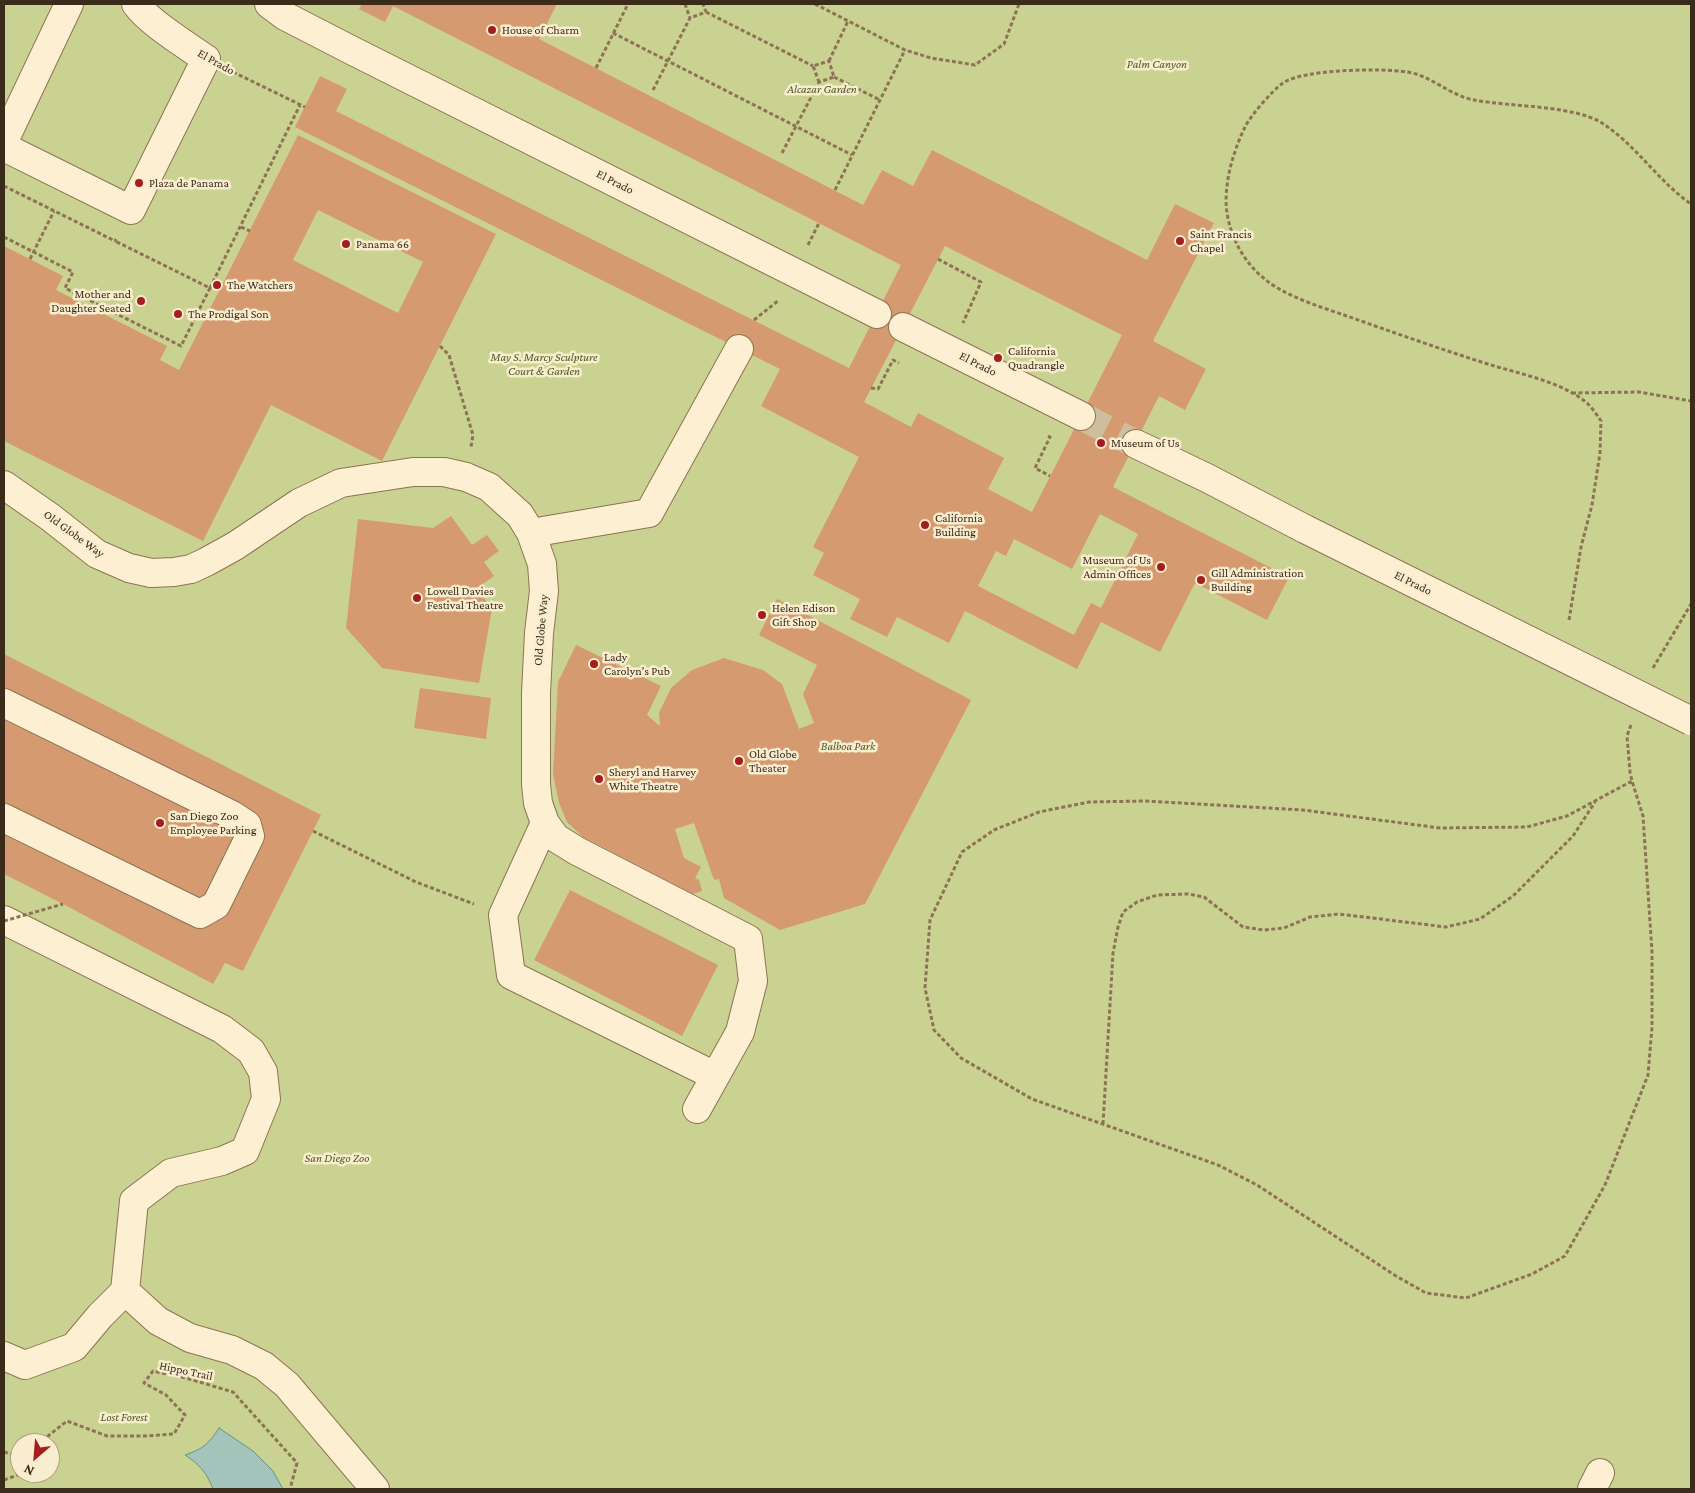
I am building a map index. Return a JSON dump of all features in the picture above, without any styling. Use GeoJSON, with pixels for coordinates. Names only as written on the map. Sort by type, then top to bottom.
{"type":"FeatureCollection","features":[{"type":"Feature","properties":{"kind":"street"},"geometry":{"type":"LineString","coordinates":[[4,141],[69,4]]}},
{"type":"Feature","properties":{"kind":"street","name":"El Prado"},"geometry":{"type":"LineString","coordinates":[[136,4],[169,32],[206,59]]}},
{"type":"Feature","properties":{"kind":"street","name":"El Prado"},"geometry":{"type":"LineString","coordinates":[[269,4],[285,16],[353,51],[877,314]]}},
{"type":"Feature","properties":{"kind":"street"},"geometry":{"type":"LineString","coordinates":[[4,146],[131,210],[206,59]]}},
{"type":"Feature","properties":{"kind":"street","name":"El Prado"},"geometry":{"type":"LineString","coordinates":[[903,326],[1081,416]]}},
{"type":"Feature","properties":{"kind":"street"},"geometry":{"type":"LineString","coordinates":[[532,533],[649,513],[739,349]]}},
{"type":"Feature","properties":{"kind":"street","name":"El Prado"},"geometry":{"type":"LineString","coordinates":[[1136,444],[1691,721]]}},
{"type":"Feature","properties":{"kind":"street","name":"Old Globe Way"},"geometry":{"type":"LineString","coordinates":[[4,485],[50,516],[97,554],[128,568],[151,573],[191,569],[206,562],[235,546],[299,503],[341,483],[412,472],[444,472],[466,477],[489,487],[520,515],[532,533],[542,564],[544,592],[539,633],[536,692],[536,784],[538,803],[545,823],[556,838],[577,852],[748,939],[753,981],[750,996],[740,1032],[716,1076]]}},
{"type":"Feature","properties":{"kind":"street"},"geometry":{"type":"LineString","coordinates":[[4,703],[232,815],[247,824],[250,836],[216,905],[200,914],[4,818]]}},
{"type":"Feature","properties":{"kind":"street"},"geometry":{"type":"LineString","coordinates":[[545,823],[503,915],[511,976],[716,1076],[697,1109]]}},
{"type":"Feature","properties":{"kind":"street"},"geometry":{"type":"LineString","coordinates":[[4,920],[222,1029],[251,1051],[263,1072],[266,1099],[245,1151],[222,1161],[172,1173],[134,1202],[125,1291],[74,1347],[25,1365],[4,1356]]}},
{"type":"Feature","properties":{"kind":"street"},"geometry":{"type":"LineString","coordinates":[[125,1291],[158,1321],[190,1338],[232,1350],[264,1366],[287,1385],[375,1489]]}},
{"type":"Feature","properties":{"kind":"path"},"geometry":{"type":"LineString","coordinates":[[596,68],[628,4]]}},
{"type":"Feature","properties":{"kind":"path"},"geometry":{"type":"LineString","coordinates":[[685,4],[690,18]]}},
{"type":"Feature","properties":{"kind":"path"},"geometry":{"type":"LineString","coordinates":[[703,4],[706,12],[813,66],[819,82]]}},
{"type":"Feature","properties":{"kind":"path"},"geometry":{"type":"LineString","coordinates":[[815,4],[905,50],[931,58],[975,64],[1004,44],[1019,4]]}},
{"type":"Feature","properties":{"kind":"path"},"geometry":{"type":"LineString","coordinates":[[653,90],[690,18],[706,12]]}},
{"type":"Feature","properties":{"kind":"path"},"geometry":{"type":"LineString","coordinates":[[834,77],[829,61],[848,21]]}},
{"type":"Feature","properties":{"kind":"path"},"geometry":{"type":"LineString","coordinates":[[613,33],[852,155]]}},
{"type":"Feature","properties":{"kind":"path"},"geometry":{"type":"LineString","coordinates":[[835,190],[905,50]]}},
{"type":"Feature","properties":{"kind":"path","name":"El Prado"},"geometry":{"type":"LineString","coordinates":[[206,59],[303,106],[241,226]]}},
{"type":"Feature","properties":{"kind":"path"},"geometry":{"type":"LineString","coordinates":[[813,66],[829,61]]}},
{"type":"Feature","properties":{"kind":"path"},"geometry":{"type":"LineString","coordinates":[[1569,620],[1580,547],[1592,505],[1600,453],[1601,421],[1588,405],[1572,393],[1546,382],[1422,343],[1302,300],[1266,280],[1247,260],[1233,238],[1227,212],[1227,184],[1235,154],[1246,124],[1284,82],[1317,72],[1383,70],[1408,72],[1421,76],[1452,93],[1471,99],[1577,113],[1601,123],[1623,140],[1670,188],[1691,204]]}},
{"type":"Feature","properties":{"kind":"path"},"geometry":{"type":"LineString","coordinates":[[782,153],[819,82],[834,77],[880,100]]}},
{"type":"Feature","properties":{"kind":"path"},"geometry":{"type":"LineString","coordinates":[[30,259],[48,223]]}},
{"type":"Feature","properties":{"kind":"path"},"geometry":{"type":"LineString","coordinates":[[806,250],[819,223]]}},
{"type":"Feature","properties":{"kind":"path"},"geometry":{"type":"LineString","coordinates":[[4,237],[73,272],[65,288],[181,346],[241,226],[250,230]]}},
{"type":"Feature","properties":{"kind":"path"},"geometry":{"type":"LineString","coordinates":[[116,241],[210,288]]}},
{"type":"Feature","properties":{"kind":"path"},"geometry":{"type":"LineString","coordinates":[[938,259],[981,282],[962,326]]}},
{"type":"Feature","properties":{"kind":"path"},"geometry":{"type":"LineString","coordinates":[[754,320],[781,298]]}},
{"type":"Feature","properties":{"kind":"path"},"geometry":{"type":"LineString","coordinates":[[440,346],[449,355],[474,435],[466,477]]}},
{"type":"Feature","properties":{"kind":"path"},"geometry":{"type":"LineString","coordinates":[[871,388],[878,389],[893,360],[902,364]]}},
{"type":"Feature","properties":{"kind":"path"},"geometry":{"type":"LineString","coordinates":[[1572,393],[1640,392],[1691,401]]}},
{"type":"Feature","properties":{"kind":"path"},"geometry":{"type":"LineString","coordinates":[[1041,433],[1050,437],[1034,468],[1050,476]]}},
{"type":"Feature","properties":{"kind":"path"},"geometry":{"type":"LineString","coordinates":[[1632,781],[1643,816],[1652,952],[1652,1027],[1648,1075],[1605,1185],[1565,1256],[1532,1274],[1466,1298],[1426,1293],[1396,1276],[1257,1185],[1218,1165],[1032,1099],[961,1058],[934,1030],[925,988],[930,920],[962,852],[994,830],[1038,812],[1089,802],[1145,801],[1302,810],[1440,828],[1527,828],[1567,816],[1595,801],[1632,781]]}},
{"type":"Feature","properties":{"kind":"path"},"geometry":{"type":"LineString","coordinates":[[1103,1124],[1113,953],[1118,927],[1124,912],[1137,902],[1157,896],[1188,894],[1204,897],[1243,927],[1264,930],[1284,928],[1310,917],[1338,914],[1446,927],[1480,920],[1514,896],[1573,836],[1595,801]]}},
{"type":"Feature","properties":{"kind":"path"},"geometry":{"type":"LineString","coordinates":[[313,832],[416,882],[503,915]]}},
{"type":"Feature","properties":{"kind":"path"},"geometry":{"type":"LineString","coordinates":[[4,920],[63,904]]}},
{"type":"Feature","properties":{"kind":"path","name":"Hippo Trail"},"geometry":{"type":"LineString","coordinates":[[52,1433],[67,1421],[107,1436],[174,1434],[185,1414],[166,1394],[144,1383],[153,1371],[186,1378],[233,1392],[296,1463],[290,1489]]}},
{"type":"Feature","properties":{"kind":"green space","name":"Balboa Park"},"geometry":{"type":"Polygon","coordinates":[[[4,4],[1691,4],[1691,1489],[4,1489],[4,4]]]}},
{"type":"Feature","properties":{"kind":"water"},"geometry":{"type":"Polygon","coordinates":[[[219,1428],[253,1451],[273,1471],[283,1489],[213,1489],[202,1469],[185,1455],[205,1445],[219,1428]]]}},
{"type":"Feature","properties":{"kind":"building"},"geometry":{"type":"Polygon","coordinates":[[[362,4],[557,4],[539,39],[863,205],[882,170],[913,186],[932,150],[1147,260],[1175,204],[1214,223],[1153,341],[1206,369],[1185,410],[1159,396],[1113,487],[1289,577],[1267,620],[1195,583],[1160,652],[1101,622],[1077,669],[965,611],[949,643],[897,617],[887,637],[850,619],[860,599],[813,575],[824,553],[813,547],[859,457],[761,406],[780,369],[295,127],[320,76],[347,89],[336,111],[849,368],[901,265],[393,6],[385,22],[359,9],[362,4]],[[945,246],[864,402],[911,427],[918,413],[1004,458],[988,489],[1032,512],[1122,335],[945,246]],[[1100,514],[1072,569],[1014,539],[1006,556],[996,551],[978,586],[1074,635],[1091,603],[1101,608],[1138,534],[1100,514]]]}},
{"type":"Feature","properties":{"kind":"building"},"geometry":{"type":"Polygon","coordinates":[[[298,135],[496,234],[382,461],[271,405],[203,541],[4,441],[4,246],[63,276],[56,290],[167,346],[160,360],[179,370],[298,135]],[[318,210],[293,260],[398,313],[423,262],[318,210]]]}},
{"type":"Feature","properties":{"kind":"building","name":"Lowell Davies Festival Theatre"},"geometry":{"type":"Polygon","coordinates":[[[451,516],[472,545],[487,535],[499,551],[484,562],[494,576],[477,588],[492,609],[479,683],[382,668],[346,628],[358,519],[433,528],[451,516]]]}},
{"type":"Feature","properties":{"kind":"building"},"geometry":{"type":"Polygon","coordinates":[[[777,599],[971,700],[865,904],[780,930],[724,898],[719,879],[714,880],[694,823],[675,829],[684,858],[701,867],[695,878],[699,880],[702,891],[693,894],[583,837],[567,822],[559,803],[553,774],[558,682],[576,645],[661,686],[647,715],[660,726],[659,713],[671,688],[692,670],[724,658],[763,670],[782,684],[799,729],[814,723],[803,694],[817,665],[759,635],[777,599]]]}},
{"type":"Feature","properties":{"kind":"building","name":"San Diego Zoo Employee Parking"},"geometry":{"type":"Polygon","coordinates":[[[4,654],[321,815],[243,971],[225,963],[213,984],[4,874],[4,654]]]}},
{"type":"Feature","properties":{"kind":"building"},"geometry":{"type":"Polygon","coordinates":[[[420,688],[491,698],[486,739],[414,728],[420,688]]]}},
{"type":"Feature","properties":{"kind":"building"},"geometry":{"type":"Polygon","coordinates":[[[570,890],[718,965],[682,1036],[534,960],[570,890]]]}},
{"type":"Feature","properties":{"kind":"tunnel"},"geometry":{"type":"LineString","coordinates":[[1081,416],[1136,444]]}},
{"type":"Feature","properties":{"kind":"place","name":"House of Charm"},"geometry":{"type":"Point","coordinates":[492,30]}},
{"type":"Feature","properties":{"kind":"place","name":"Plaza de Panama"},"geometry":{"type":"Point","coordinates":[139,183]}},
{"type":"Feature","properties":{"kind":"place","name":"Saint Francis Chapel"},"geometry":{"type":"Point","coordinates":[1180,241]}},
{"type":"Feature","properties":{"kind":"place","name":"Panama 66"},"geometry":{"type":"Point","coordinates":[346,244]}},
{"type":"Feature","properties":{"kind":"place","name":"The Watchers"},"geometry":{"type":"Point","coordinates":[217,285]}},
{"type":"Feature","properties":{"kind":"place","name":"Mother and Daughter Seated"},"geometry":{"type":"Point","coordinates":[141,301]}},
{"type":"Feature","properties":{"kind":"place","name":"The Prodigal Son"},"geometry":{"type":"Point","coordinates":[178,314]}},
{"type":"Feature","properties":{"kind":"place","name":"California Quadrangle"},"geometry":{"type":"Point","coordinates":[998,358]}},
{"type":"Feature","properties":{"kind":"place","name":"Museum of Us"},"geometry":{"type":"Point","coordinates":[1101,443]}},
{"type":"Feature","properties":{"kind":"place","name":"California Building"},"geometry":{"type":"Point","coordinates":[925,525]}},
{"type":"Feature","properties":{"kind":"place","name":"Museum of Us Admin Offices"},"geometry":{"type":"Point","coordinates":[1161,567]}},
{"type":"Feature","properties":{"kind":"place","name":"Gill Administration Building"},"geometry":{"type":"Point","coordinates":[1201,580]}},
{"type":"Feature","properties":{"kind":"place","name":"Lowell Davies Festival Theatre"},"geometry":{"type":"Point","coordinates":[417,598]}},
{"type":"Feature","properties":{"kind":"place","name":"Helen Edison Gift Shop"},"geometry":{"type":"Point","coordinates":[762,615]}},
{"type":"Feature","properties":{"kind":"place","name":"Lady Carolyn’s Pub"},"geometry":{"type":"Point","coordinates":[594,664]}},
{"type":"Feature","properties":{"kind":"place","name":"Old Globe Theater"},"geometry":{"type":"Point","coordinates":[739,761]}},
{"type":"Feature","properties":{"kind":"place","name":"Sheryl and Harvey White Theatre"},"geometry":{"type":"Point","coordinates":[599,779]}},
{"type":"Feature","properties":{"kind":"place","name":"San Diego Zoo Employee Parking"},"geometry":{"type":"Point","coordinates":[160,823]}},
{"type":"Feature","properties":{"kind":"park label","name":"Palm Canyon"},"geometry":{"type":"Point","coordinates":[1157,64]}},
{"type":"Feature","properties":{"kind":"park label","name":"Alcazar Garden"},"geometry":{"type":"Point","coordinates":[822,89]}},
{"type":"Feature","properties":{"kind":"park label","name":"May S. Marcy Sculpture Court & Garden"},"geometry":{"type":"Point","coordinates":[544,364]}},
{"type":"Feature","properties":{"kind":"park label","name":"San Diego Zoo"},"geometry":{"type":"Point","coordinates":[337,1158]}},
{"type":"Feature","properties":{"kind":"park label","name":"Lost Forest"},"geometry":{"type":"Point","coordinates":[124,1417]}}]}
